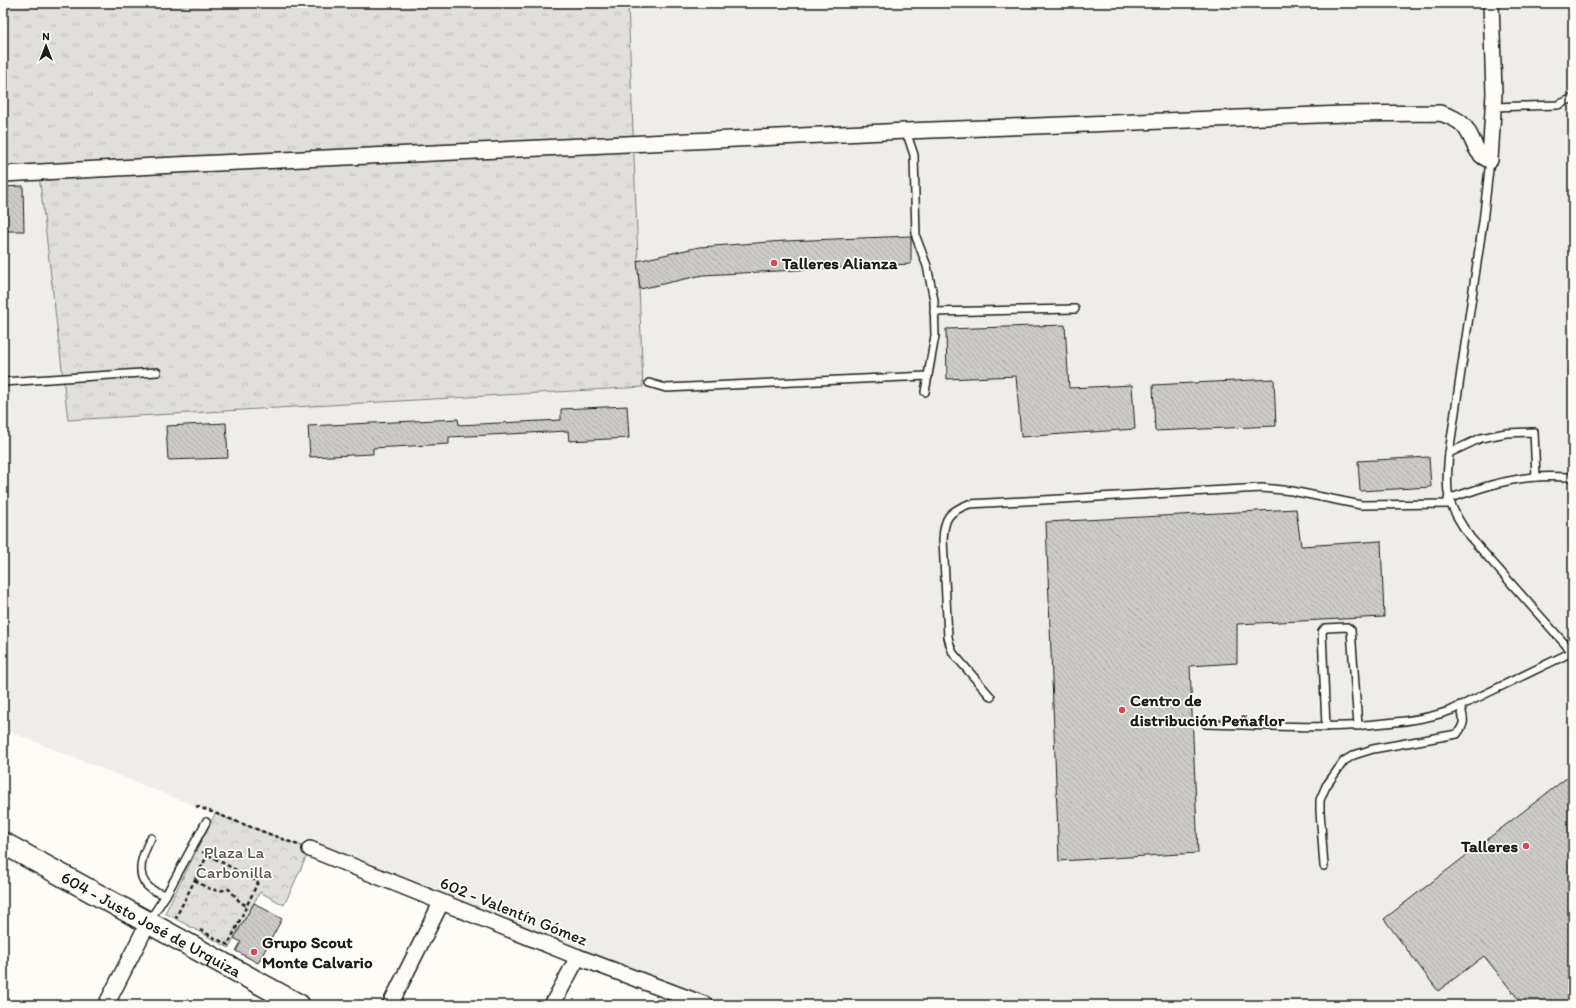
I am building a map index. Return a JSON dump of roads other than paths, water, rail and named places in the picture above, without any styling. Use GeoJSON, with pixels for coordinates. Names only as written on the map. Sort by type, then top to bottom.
{"type":"FeatureCollection","features":[{"type":"Feature","properties":{"kind":"main road","name":"604 - Justo José de Urquiza"},"geometry":{"type":"LineString","coordinates":[[3,843],[299,1005]]}},
{"type":"Feature","properties":{"kind":"street"},"geometry":{"type":"LineString","coordinates":[[3,174],[191,164],[906,132],[1344,114],[1440,113],[1453,117],[1465,127],[1481,156],[1490,160],[1493,107],[1491,3]]}},
{"type":"Feature","properties":{"kind":"street","name":"602 - Valentín Gómez"},"geometry":{"type":"LineString","coordinates":[[310,849],[578,957],[706,1005]]}},
{"type":"Feature","properties":{"kind":"street"},"geometry":{"type":"LineString","coordinates":[[390,1005],[441,903]]}},
{"type":"Feature","properties":{"kind":"street"},"geometry":{"type":"LineString","coordinates":[[106,1005],[148,922]]}},
{"type":"Feature","properties":{"kind":"street"},"geometry":{"type":"LineString","coordinates":[[552,1005],[578,957]]}},
{"type":"Feature","properties":{"kind":"lane"},"geometry":{"type":"LineString","coordinates":[[1493,107],[1558,104],[1573,98]]}},
{"type":"Feature","properties":{"kind":"lane"},"geometry":{"type":"LineString","coordinates":[[906,132],[914,155],[916,237],[927,266],[934,300],[935,336],[925,392]]}},
{"type":"Feature","properties":{"kind":"lane"},"geometry":{"type":"LineString","coordinates":[[1206,724],[1326,727],[1358,726],[1431,717],[1573,653],[1470,537],[1456,518],[1449,502],[1447,484],[1449,453],[1483,222],[1490,160]]}},
{"type":"Feature","properties":{"kind":"lane"},"geometry":{"type":"LineString","coordinates":[[934,312],[1075,309]]}},
{"type":"Feature","properties":{"kind":"lane"},"geometry":{"type":"LineString","coordinates":[[3,382],[157,372]]}},
{"type":"Feature","properties":{"kind":"lane"},"geometry":{"type":"LineString","coordinates":[[649,384],[666,388],[928,376]]}},
{"type":"Feature","properties":{"kind":"lane"},"geometry":{"type":"LineString","coordinates":[[1449,453],[1481,438],[1506,433],[1534,432],[1536,477]]}},
{"type":"Feature","properties":{"kind":"lane"},"geometry":{"type":"LineString","coordinates":[[992,697],[953,653],[948,637],[943,540],[944,527],[948,518],[955,509],[969,504],[1262,488],[1292,491],[1361,505],[1449,502],[1477,488],[1506,481],[1536,477],[1573,477]]}},
{"type":"Feature","properties":{"kind":"lane"},"geometry":{"type":"LineString","coordinates":[[1326,727],[1322,632],[1325,628],[1347,627],[1351,630],[1358,726]]}},
{"type":"Feature","properties":{"kind":"lane"},"geometry":{"type":"LineString","coordinates":[[1324,866],[1320,800],[1326,786],[1344,761],[1354,755],[1373,749],[1457,734],[1463,727],[1464,719],[1460,705]]}},
{"type":"Feature","properties":{"kind":"lane"},"geometry":{"type":"LineString","coordinates":[[148,922],[166,895],[206,822]]}},
{"type":"Feature","properties":{"kind":"lane"},"geometry":{"type":"LineString","coordinates":[[151,838],[141,859],[141,869],[144,880],[151,889],[166,895]]}},
{"type":"Feature","properties":{"kind":"place","name":"Talleres Alianza"},"geometry":{"type":"Point","coordinates":[774,263]}},
{"type":"Feature","properties":{"kind":"place","name":"Centro de distribución Peñaflor"},"geometry":{"type":"Point","coordinates":[1122,710]}},
{"type":"Feature","properties":{"kind":"place","name":"Talleres"},"geometry":{"type":"Point","coordinates":[1526,846]}},
{"type":"Feature","properties":{"kind":"place","name":"Grupo Scout Monte Calvario"},"geometry":{"type":"Point","coordinates":[254,952]}},
{"type":"Feature","properties":{"kind":"park label","name":"Plaza La Carbonilla"},"geometry":{"type":"Point","coordinates":[234,862]}}]}
